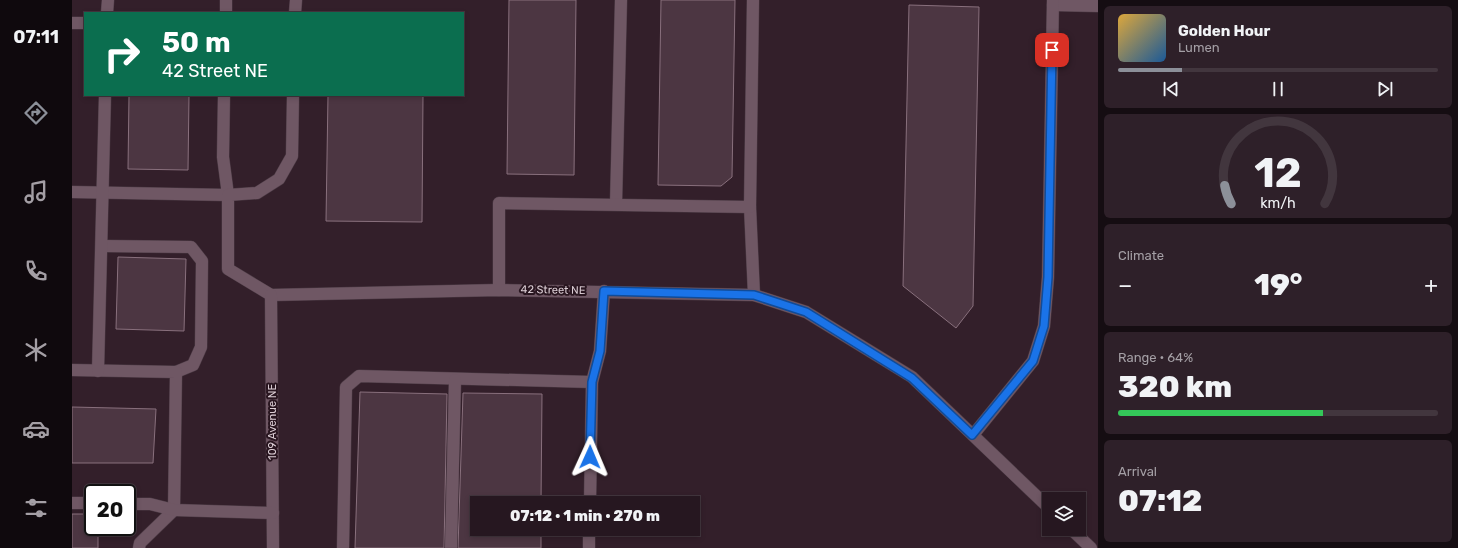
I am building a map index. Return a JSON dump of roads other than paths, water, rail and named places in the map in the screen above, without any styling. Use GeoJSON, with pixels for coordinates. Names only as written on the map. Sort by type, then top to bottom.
{"type":"FeatureCollection","features":[{"type":"Feature","properties":{"kind":"street"},"geometry":{"type":"LineString","coordinates":[[108,0],[108,12]]}},
{"type":"Feature","properties":{"kind":"street"},"geometry":{"type":"LineString","coordinates":[[226,0],[226,12]]}},
{"type":"Feature","properties":{"kind":"street"},"geometry":{"type":"LineString","coordinates":[[295,12],[296,0]]}},
{"type":"Feature","properties":{"kind":"street"},"geometry":{"type":"LineString","coordinates":[[616,204],[621,0]]}},
{"type":"Feature","properties":{"kind":"street"},"geometry":{"type":"LineString","coordinates":[[753,0],[750,207],[754,295]]}},
{"type":"Feature","properties":{"kind":"street"},"geometry":{"type":"LineString","coordinates":[[972,435],[1033,361],[1044,326],[1048,277],[1053,2],[1098,6]]}},
{"type":"Feature","properties":{"kind":"street"},"geometry":{"type":"LineString","coordinates":[[72,23],[84,23]]}},
{"type":"Feature","properties":{"kind":"street"},"geometry":{"type":"LineString","coordinates":[[98,371],[105,96]]}},
{"type":"Feature","properties":{"kind":"street"},"geometry":{"type":"LineString","coordinates":[[224,96],[223,157],[228,195],[228,269],[272,295]]}},
{"type":"Feature","properties":{"kind":"street"},"geometry":{"type":"LineString","coordinates":[[72,192],[228,195],[257,193],[279,179],[292,156],[293,96]]}},
{"type":"Feature","properties":{"kind":"street"},"geometry":{"type":"LineString","coordinates":[[499,290],[499,204],[616,204],[750,207]]}},
{"type":"Feature","properties":{"kind":"street"},"geometry":{"type":"LineString","coordinates":[[72,370],[176,372],[193,365],[201,347],[202,261],[191,247],[102,246]]}},
{"type":"Feature","properties":{"kind":"street","name":"42 Street NE"},"geometry":{"type":"LineString","coordinates":[[272,295],[499,290],[754,295],[806,312],[912,378],[1042,501]]}},
{"type":"Feature","properties":{"kind":"street"},"geometry":{"type":"LineString","coordinates":[[590,496],[592,382],[600,351],[604,291]]}},
{"type":"Feature","properties":{"kind":"street","name":"109 Avenue NE"},"geometry":{"type":"LineString","coordinates":[[272,295],[273,548]]}},
{"type":"Feature","properties":{"kind":"street"},"geometry":{"type":"LineString","coordinates":[[140,548],[140,543],[174,510],[176,372]]}},
{"type":"Feature","properties":{"kind":"street"},"geometry":{"type":"LineString","coordinates":[[343,548],[346,387],[359,376],[455,380],[592,382]]}},
{"type":"Feature","properties":{"kind":"street"},"geometry":{"type":"LineString","coordinates":[[451,548],[455,380]]}},
{"type":"Feature","properties":{"kind":"street"},"geometry":{"type":"LineString","coordinates":[[72,503],[84,503]]}},
{"type":"Feature","properties":{"kind":"street"},"geometry":{"type":"LineString","coordinates":[[136,504],[150,504],[174,510],[273,513]]}},
{"type":"Feature","properties":{"kind":"street"},"geometry":{"type":"LineString","coordinates":[[589,536],[589,548]]}},
{"type":"Feature","properties":{"kind":"street"},"geometry":{"type":"LineString","coordinates":[[1078,536],[1091,548]]}}]}
